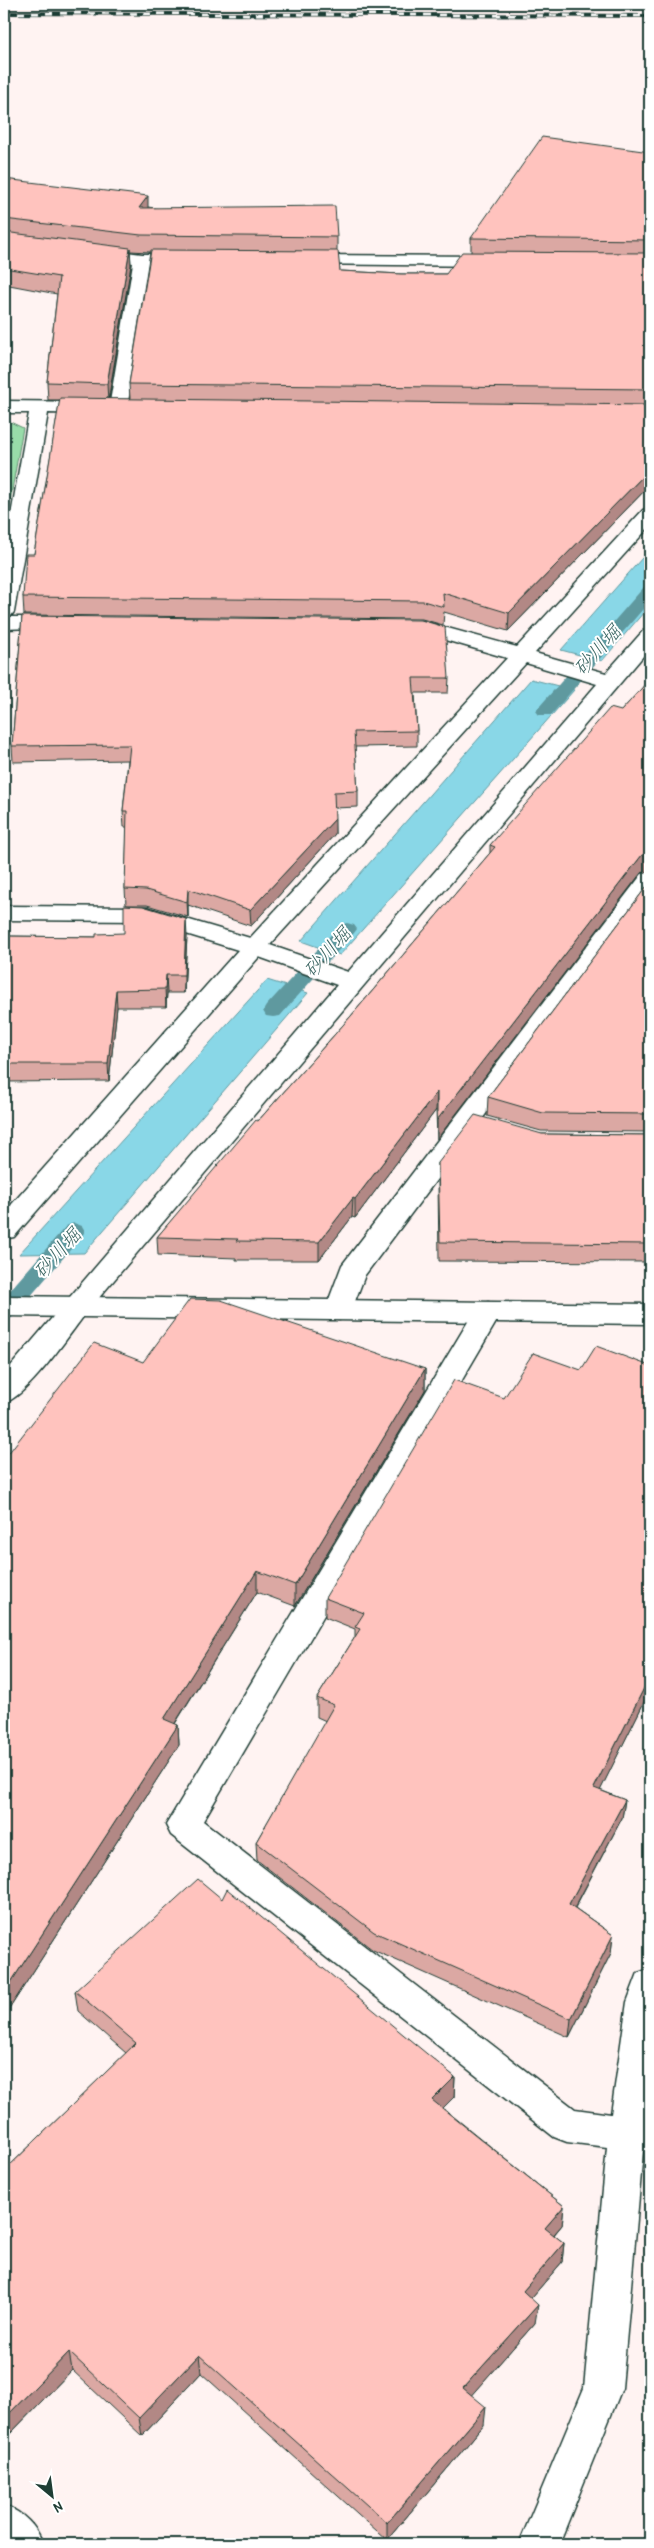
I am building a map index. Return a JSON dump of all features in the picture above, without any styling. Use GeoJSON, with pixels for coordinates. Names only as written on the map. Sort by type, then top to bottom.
{"type":"FeatureCollection","features":[{"type":"Feature","properties":{"kind":"street"},"geometry":{"type":"LineString","coordinates":[[78,251],[142,259],[202,259]]}},
{"type":"Feature","properties":{"kind":"street"},"geometry":{"type":"LineString","coordinates":[[118,408],[142,259]]}},
{"type":"Feature","properties":{"kind":"street"},"geometry":{"type":"LineString","coordinates":[[282,260],[511,262]]}},
{"type":"Feature","properties":{"kind":"street"},"geometry":{"type":"LineString","coordinates":[[4,408],[138,408]]}},
{"type":"Feature","properties":{"kind":"street"},"geometry":{"type":"LineString","coordinates":[[4,612],[39,408]]}},
{"type":"Feature","properties":{"kind":"street"},"geometry":{"type":"LineString","coordinates":[[4,1230],[256,948],[650,514]]}},
{"type":"Feature","properties":{"kind":"street"},"geometry":{"type":"LineString","coordinates":[[4,623],[73,624]]}},
{"type":"Feature","properties":{"kind":"street"},"geometry":{"type":"LineString","coordinates":[[392,627],[422,627],[610,681]]}},
{"type":"Feature","properties":{"kind":"street"},"geometry":{"type":"LineString","coordinates":[[4,1392],[43,1349],[76,1306],[650,635]]}},
{"type":"Feature","properties":{"kind":"street"},"geometry":{"type":"LineString","coordinates":[[339,1310],[352,1272],[650,879]]}},
{"type":"Feature","properties":{"kind":"street"},"geometry":{"type":"LineString","coordinates":[[4,913],[146,914],[256,948],[352,982]]}},
{"type":"Feature","properties":{"kind":"street"},"geometry":{"type":"LineString","coordinates":[[468,1121],[495,1129]]}},
{"type":"Feature","properties":{"kind":"street"},"geometry":{"type":"LineString","coordinates":[[4,1306],[650,1314]]}},
{"type":"Feature","properties":{"kind":"street"},"geometry":{"type":"LineString","coordinates":[[488,1312],[183,1825],[567,2125],[639,2133]]}},
{"type":"Feature","properties":{"kind":"street"},"geometry":{"type":"LineString","coordinates":[[539,2544],[603,2388],[639,2133],[644,2002],[650,1984]]}},
{"type":"Feature","properties":{"kind":"street"},"geometry":{"type":"LineString","coordinates":[[4,2525],[23,2544]]}},
{"type":"Feature","properties":{"kind":"green space"},"geometry":{"type":"Polygon","coordinates":[[[4,419],[23,428],[4,535],[4,419]]]}},
{"type":"Feature","properties":{"kind":"water"},"geometry":{"type":"Polygon","coordinates":[[[650,549],[650,605],[602,661],[561,650],[650,549]]]}},
{"type":"Feature","properties":{"kind":"water"},"geometry":{"type":"Polygon","coordinates":[[[531,679],[574,690],[340,955],[301,941],[531,679]]]}},
{"type":"Feature","properties":{"kind":"water"},"geometry":{"type":"Polygon","coordinates":[[[267,980],[308,993],[84,1253],[19,1254],[267,980]]]}},
{"type":"Feature","properties":{"kind":"building"},"geometry":{"type":"Polygon","coordinates":[[[542,137],[650,152],[650,240],[471,238],[542,137]]]}},
{"type":"Feature","properties":{"kind":"building"},"geometry":{"type":"Polygon","coordinates":[[[4,179],[148,196],[139,208],[335,206],[337,237],[141,235],[4,219],[4,179]]]}},
{"type":"Feature","properties":{"kind":"building"},"geometry":{"type":"Polygon","coordinates":[[[4,232],[130,248],[107,384],[47,382],[59,277],[4,268],[4,232]]]}},
{"type":"Feature","properties":{"kind":"building"},"geometry":{"type":"Polygon","coordinates":[[[151,250],[338,251],[340,271],[401,274],[446,274],[462,252],[650,253],[650,389],[129,384],[151,250]]]}},
{"type":"Feature","properties":{"kind":"building"},"geometry":{"type":"Polygon","coordinates":[[[60,398],[650,405],[650,469],[509,613],[443,593],[444,607],[423,601],[23,597],[26,554],[34,554],[60,398]]]}},
{"type":"Feature","properties":{"kind":"building"},"geometry":{"type":"Polygon","coordinates":[[[22,616],[421,620],[445,627],[449,678],[413,678],[417,731],[354,732],[358,791],[334,792],[335,819],[250,910],[188,889],[187,902],[146,890],[125,889],[127,811],[123,811],[130,745],[12,746],[22,616]]]}},
{"type":"Feature","properties":{"kind":"building"},"geometry":{"type":"Polygon","coordinates":[[[650,679],[650,853],[642,855],[437,1120],[437,1092],[355,1199],[353,1198],[319,1242],[236,1241],[238,1239],[157,1237],[256,1120],[258,1121],[351,1016],[495,847],[490,845],[610,708],[621,711],[650,679]]]}},
{"type":"Feature","properties":{"kind":"building"},"geometry":{"type":"Polygon","coordinates":[[[650,882],[650,1114],[543,1113],[488,1097],[650,882]]]}},
{"type":"Feature","properties":{"kind":"building"},"geometry":{"type":"Polygon","coordinates":[[[124,905],[143,906],[186,919],[184,975],[166,975],[165,989],[116,990],[108,1064],[4,1064],[4,936],[96,937],[96,934],[124,933],[124,905]]]}},
{"type":"Feature","properties":{"kind":"building"},"geometry":{"type":"Polygon","coordinates":[[[475,1115],[542,1134],[650,1135],[650,1244],[440,1242],[438,1163],[475,1115]]]}},
{"type":"Feature","properties":{"kind":"building"},"geometry":{"type":"Polygon","coordinates":[[[190,1299],[221,1300],[425,1369],[295,1585],[257,1571],[164,1719],[178,1725],[4,1993],[4,1459],[94,1343],[143,1362],[190,1299]]]}},
{"type":"Feature","properties":{"kind":"building"},"geometry":{"type":"Polygon","coordinates":[[[596,1346],[650,1366],[650,1676],[594,1788],[625,1800],[569,1904],[613,1935],[571,2019],[374,1932],[256,1842],[334,1705],[317,1698],[360,1629],[355,1627],[364,1613],[325,1598],[454,1380],[504,1398],[533,1353],[581,1370],[596,1346]]]}},
{"type":"Feature","properties":{"kind":"building"},"geometry":{"type":"Polygon","coordinates":[[[198,1879],[222,1899],[227,1889],[455,2077],[432,2100],[564,2206],[545,2228],[564,2243],[523,2291],[538,2305],[463,2388],[486,2407],[387,2523],[199,2355],[139,2418],[69,2352],[4,2419],[4,2171],[136,2043],[75,1991],[198,1879]]]}},
{"type":"Feature","properties":{"kind":"waterway","name":"砂川堀"},"geometry":{"type":"LineString","coordinates":[[545,711],[650,591]]}},
{"type":"Feature","properties":{"kind":"waterway","name":"砂川堀"},"geometry":{"type":"LineString","coordinates":[[273,1011],[347,929]]}},
{"type":"Feature","properties":{"kind":"waterway","name":"砂川堀"},"geometry":{"type":"LineString","coordinates":[[4,1312],[74,1231]]}},
{"type":"Feature","properties":{"kind":"railway"},"geometry":{"type":"LineString","coordinates":[[4,13],[650,16]]}}]}
